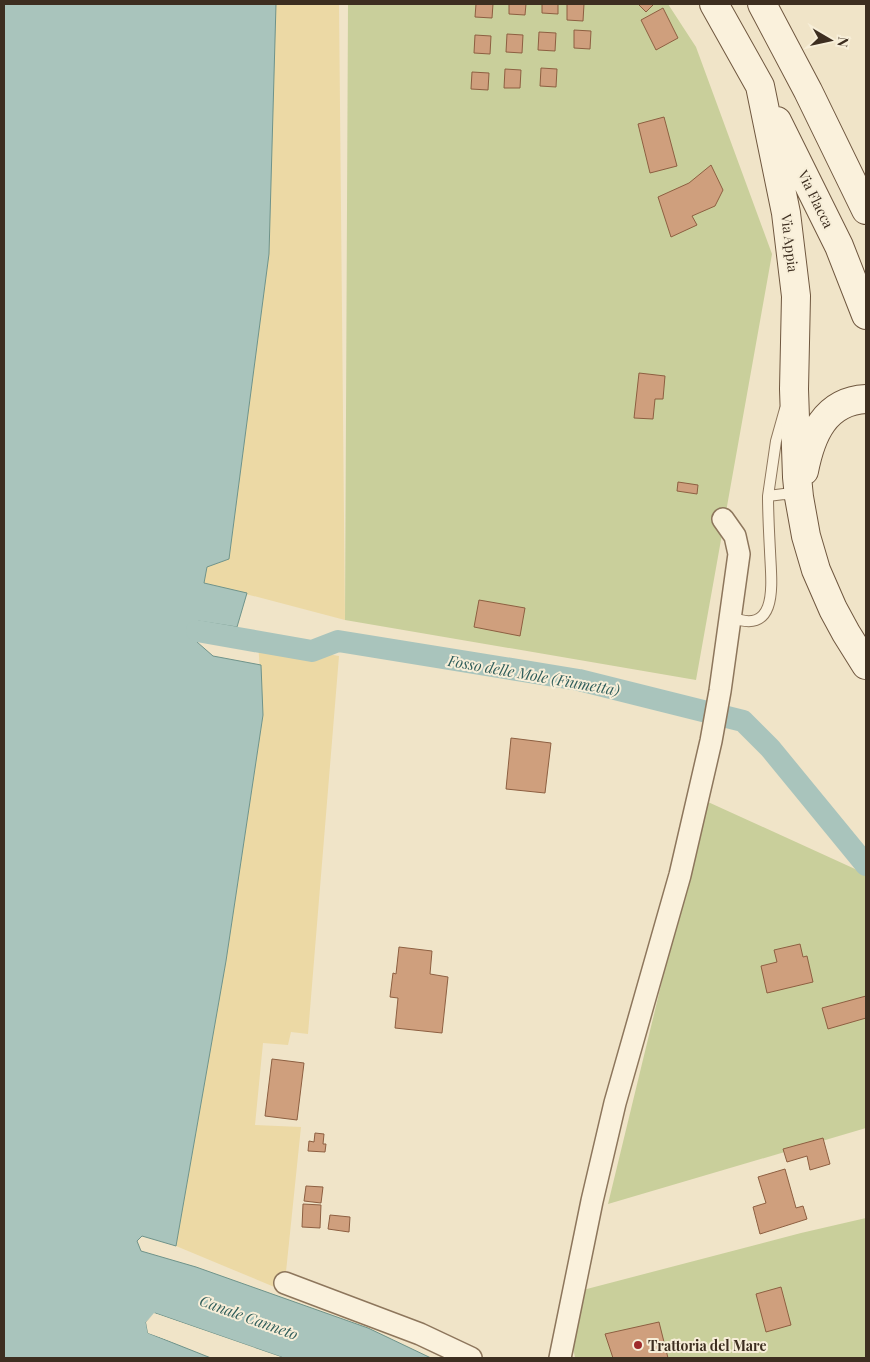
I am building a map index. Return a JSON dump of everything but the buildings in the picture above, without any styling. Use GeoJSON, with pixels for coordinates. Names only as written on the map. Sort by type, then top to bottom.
{"type":"FeatureCollection","features":[{"type":"Feature","properties":{"kind":"main road","name":"Via Appia"},"geometry":{"type":"LineString","coordinates":[[714,4],[760,86],[786,213],[793,261],[796,310],[794,389],[798,497],[806,536],[816,570],[846,633],[866,665]]}},
{"type":"Feature","properties":{"kind":"main road"},"geometry":{"type":"LineString","coordinates":[[762,4],[808,91],[866,210]]}},
{"type":"Feature","properties":{"kind":"main road","name":"Via Flacca"},"geometry":{"type":"LineString","coordinates":[[760,86],[839,246],[866,315]]}},
{"type":"Feature","properties":{"kind":"main road","name":"Via Appia"},"geometry":{"type":"LineString","coordinates":[[798,497],[809,449],[824,419],[840,405],[866,399]]}},
{"type":"Feature","properties":{"kind":"street"},"geometry":{"type":"LineString","coordinates":[[560,1358],[610,1124],[680,875],[715,718],[739,554],[735,536],[723,519]]}},
{"type":"Feature","properties":{"kind":"street"},"geometry":{"type":"LineString","coordinates":[[285,1283],[404,1328],[471,1358]]}},
{"type":"Feature","properties":{"kind":"lane"},"geometry":{"type":"LineString","coordinates":[[731,617],[741,621],[752,622],[760,618],[771,600],[768,496],[776,440],[787,404],[794,389]]}},
{"type":"Feature","properties":{"kind":"lane"},"geometry":{"type":"LineString","coordinates":[[768,496],[784,494],[798,497]]}},
{"type":"Feature","properties":{"kind":"green space"},"geometry":{"type":"Polygon","coordinates":[[[348,4],[668,4],[696,47],[772,254],[696,680],[345,620],[348,4]]]}},
{"type":"Feature","properties":{"kind":"green space"},"geometry":{"type":"Polygon","coordinates":[[[708,802],[866,874],[866,1128],[608,1204],[680,907],[708,802]]]}},
{"type":"Feature","properties":{"kind":"green space"},"geometry":{"type":"Polygon","coordinates":[[[866,1218],[866,1358],[575,1358],[571,1335],[583,1290],[866,1218]]]}},
{"type":"Feature","properties":{"kind":"sand"},"geometry":{"type":"Polygon","coordinates":[[[276,4],[339,4],[345,620],[204,583],[207,567],[229,559],[269,254],[276,4]]]}},
{"type":"Feature","properties":{"kind":"sand"},"geometry":{"type":"Polygon","coordinates":[[[258,642],[339,656],[308,1034],[291,1032],[288,1045],[263,1043],[255,1125],[301,1127],[284,1291],[176,1246],[226,961],[263,715],[258,642]]]}},
{"type":"Feature","properties":{"kind":"water","name":"Canale Canneto"},"geometry":{"type":"Polygon","coordinates":[[[4,4],[276,4],[269,254],[229,559],[207,567],[204,583],[247,593],[237,627],[198,621],[197,642],[213,656],[261,665],[263,715],[226,961],[176,1246],[142,1236],[137,1241],[141,1251],[196,1267],[368,1328],[431,1358],[284,1358],[155,1313],[146,1322],[148,1333],[211,1358],[4,1358],[4,4]]]}},
{"type":"Feature","properties":{"kind":"pier"},"geometry":{"type":"Polygon","coordinates":[[[154,1313],[281,1358],[276,1358],[155,1316],[148,1323],[150,1331],[213,1356],[148,1333],[146,1322],[154,1313]]]}},
{"type":"Feature","properties":{"kind":"waterway","name":"Fosso delle Mole (Fiumetta)"},"geometry":{"type":"LineString","coordinates":[[197,631],[312,651],[338,641],[579,680],[743,721],[770,748],[866,865]]}},
{"type":"Feature","properties":{"kind":"place","name":"Trattoria del Mare"},"geometry":{"type":"Point","coordinates":[638,1345]}}]}
